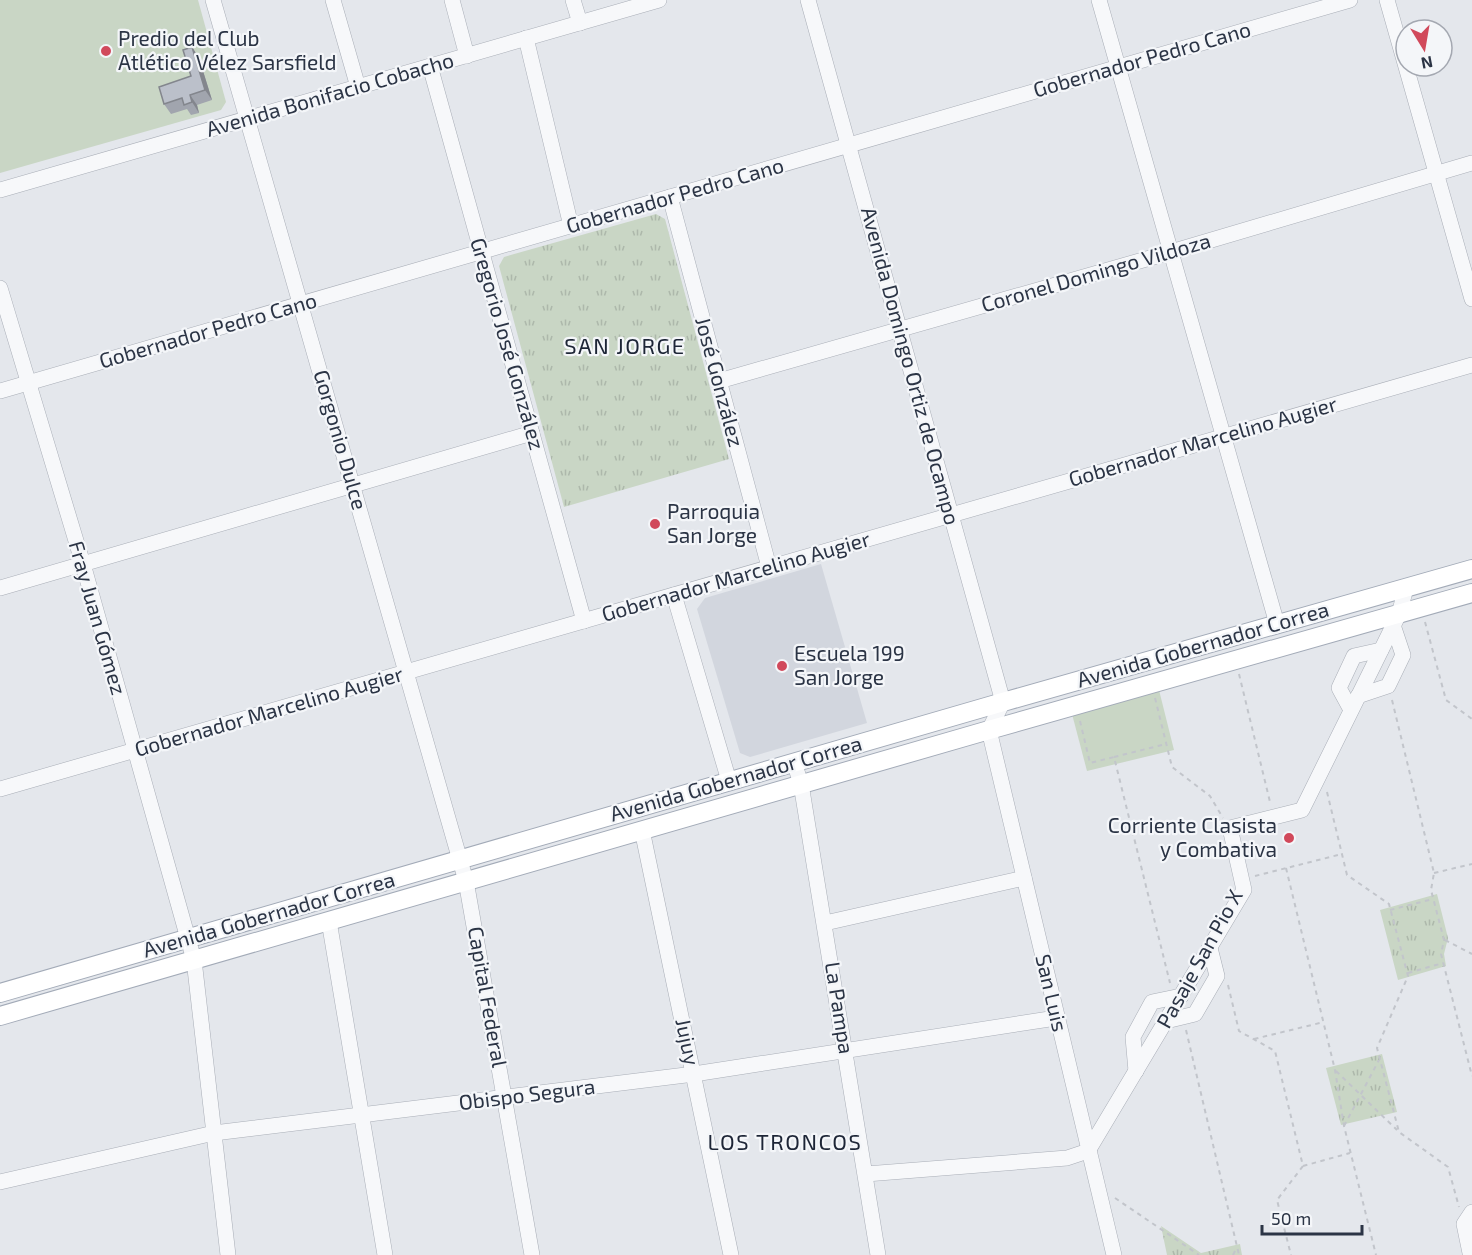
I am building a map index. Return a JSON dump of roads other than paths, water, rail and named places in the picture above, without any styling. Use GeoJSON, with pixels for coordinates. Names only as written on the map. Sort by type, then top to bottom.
{"type":"FeatureCollection","features":[{"type":"Feature","properties":{"kind":"main road","name":"Avenida Gobernador Correa"},"geometry":{"type":"LineString","coordinates":[[0,1016],[460,859],[1472,569]]}},
{"type":"Feature","properties":{"kind":"main road","name":"Avenida Gobernador Correa"},"geometry":{"type":"LineString","coordinates":[[0,993],[191,949],[329,921],[1076,705],[1236,660],[1396,620],[1422,607],[1472,593]]}},
{"type":"Feature","properties":{"kind":"street","name":"Gorgonio Dulce"},"geometry":{"type":"LineString","coordinates":[[213,0],[466,881]]}},
{"type":"Feature","properties":{"kind":"street"},"geometry":{"type":"LineString","coordinates":[[333,0],[358,87]]}},
{"type":"Feature","properties":{"kind":"street"},"geometry":{"type":"LineString","coordinates":[[452,0],[468,56]]}},
{"type":"Feature","properties":{"kind":"street"},"geometry":{"type":"LineString","coordinates":[[573,0],[580,23]]}},
{"type":"Feature","properties":{"kind":"street","name":"Avenida Bonifacio Cobacho"},"geometry":{"type":"LineString","coordinates":[[0,190],[659,0]]}},
{"type":"Feature","properties":{"kind":"street","name":"Avenida Domingo Ortiz de Ocampo"},"geometry":{"type":"LineString","coordinates":[[808,0],[1002,702]]}},
{"type":"Feature","properties":{"kind":"street"},"geometry":{"type":"LineString","coordinates":[[1099,0],[1276,624]]}},
{"type":"Feature","properties":{"kind":"street","name":"Gobernador Pedro Cano"},"geometry":{"type":"LineString","coordinates":[[0,391],[1350,0]]}},
{"type":"Feature","properties":{"kind":"street"},"geometry":{"type":"LineString","coordinates":[[1387,0],[1472,299]]}},
{"type":"Feature","properties":{"kind":"street"},"geometry":{"type":"LineString","coordinates":[[526,38],[571,226]]}},
{"type":"Feature","properties":{"kind":"street","name":"Gregorio José González"},"geometry":{"type":"LineString","coordinates":[[430,66],[584,621]]}},
{"type":"Feature","properties":{"kind":"street","name":"Coronel Domingo Vildoza"},"geometry":{"type":"LineString","coordinates":[[719,381],[1472,163]]}},
{"type":"Feature","properties":{"kind":"street","name":"José González"},"geometry":{"type":"LineString","coordinates":[[670,197],[769,567]]}},
{"type":"Feature","properties":{"kind":"street","name":"Fray Juan Gómez"},"geometry":{"type":"LineString","coordinates":[[0,288],[83,564],[191,949],[228,1255]]}},
{"type":"Feature","properties":{"kind":"street","name":"Gobernador Marcelino Augier"},"geometry":{"type":"LineString","coordinates":[[0,789],[1472,365]]}},
{"type":"Feature","properties":{"kind":"street"},"geometry":{"type":"LineString","coordinates":[[0,588],[532,434]]}},
{"type":"Feature","properties":{"kind":"street"},"geometry":{"type":"LineString","coordinates":[[1351,710],[1396,620],[1406,588]]}},
{"type":"Feature","properties":{"kind":"street"},"geometry":{"type":"LineString","coordinates":[[674,595],[729,781]]}},
{"type":"Feature","properties":{"kind":"street"},"geometry":{"type":"LineString","coordinates":[[1358,696],[1388,686],[1403,655],[1396,620]]}},
{"type":"Feature","properties":{"kind":"street"},"geometry":{"type":"LineString","coordinates":[[1351,710],[1339,688],[1354,657],[1381,650]]}},
{"type":"Feature","properties":{"kind":"street"},"geometry":{"type":"LineString","coordinates":[[989,730],[1002,702]]}},
{"type":"Feature","properties":{"kind":"street","name":"Pasaje San Pio X"},"geometry":{"type":"LineString","coordinates":[[1088,1150],[1166,1021],[1177,997],[1244,891],[1230,828],[1302,810],[1351,710]]}},
{"type":"Feature","properties":{"kind":"street","name":"San Luis"},"geometry":{"type":"LineString","coordinates":[[989,730],[1114,1255]]}},
{"type":"Feature","properties":{"kind":"street","name":"La Pampa"},"geometry":{"type":"LineString","coordinates":[[794,762],[801,784],[825,923],[878,1255]]}},
{"type":"Feature","properties":{"kind":"street","name":"Jujuy"},"geometry":{"type":"LineString","coordinates":[[642,830],[731,1255]]}},
{"type":"Feature","properties":{"kind":"street"},"geometry":{"type":"LineString","coordinates":[[825,923],[1024,878]]}},
{"type":"Feature","properties":{"kind":"street","name":"Capital Federal"},"geometry":{"type":"LineString","coordinates":[[466,881],[532,1255]]}},
{"type":"Feature","properties":{"kind":"street"},"geometry":{"type":"LineString","coordinates":[[329,921],[385,1255]]}},
{"type":"Feature","properties":{"kind":"street"},"geometry":{"type":"LineString","coordinates":[[1166,1021],[1195,1014],[1217,976],[1210,948]]}},
{"type":"Feature","properties":{"kind":"street"},"geometry":{"type":"LineString","coordinates":[[1136,1071],[1133,1037],[1152,1002],[1177,997]]}},
{"type":"Feature","properties":{"kind":"street","name":"Obispo Segura"},"geometry":{"type":"LineString","coordinates":[[0,1182],[214,1133],[694,1074],[1056,1018]]}},
{"type":"Feature","properties":{"kind":"street"},"geometry":{"type":"LineString","coordinates":[[866,1174],[1067,1158],[1088,1150]]}},
{"type":"Feature","properties":{"kind":"street"},"geometry":{"type":"LineString","coordinates":[[1468,1218],[1470,1252]]}},
{"type":"Feature","properties":{"kind":"street"},"geometry":{"type":"LineString","coordinates":[[1103,1255],[1109,1237]]}},
{"type":"Feature","properties":{"kind":"place","name":"Predio del Club Atlético Vélez Sarsfield"},"geometry":{"type":"Point","coordinates":[106,51]}},
{"type":"Feature","properties":{"kind":"place","name":"Parroquia San Jorge"},"geometry":{"type":"Point","coordinates":[655,524]}},
{"type":"Feature","properties":{"kind":"place","name":"Escuela 199 San Jorge"},"geometry":{"type":"Point","coordinates":[782,666]}},
{"type":"Feature","properties":{"kind":"place","name":"Corriente Clasista y Combativa"},"geometry":{"type":"Point","coordinates":[1289,838]}},
{"type":"Feature","properties":{"kind":"district","name":"SAN JORGE"},"geometry":{"type":"Point","coordinates":[625,346]}},
{"type":"Feature","properties":{"kind":"district","name":"LOS TRONCOS"},"geometry":{"type":"Point","coordinates":[785,1142]}}]}
